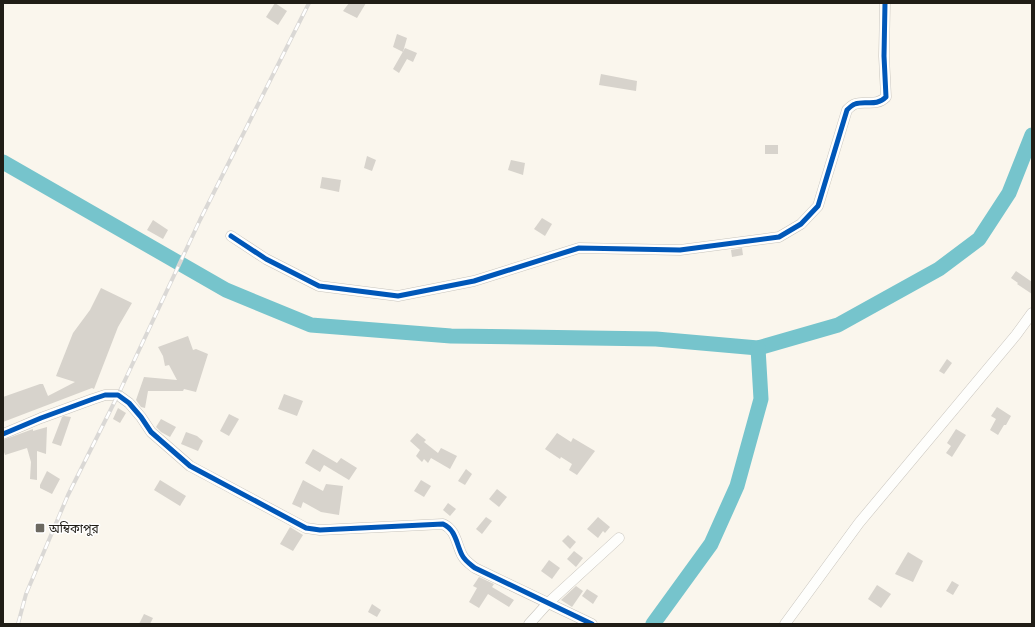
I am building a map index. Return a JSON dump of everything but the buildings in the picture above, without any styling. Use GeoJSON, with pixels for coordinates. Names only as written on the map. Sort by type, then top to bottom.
{"type":"FeatureCollection","features":[{"type":"Feature","properties":{"kind":"street"},"geometry":{"type":"LineString","coordinates":[[231,236],[266,259],[319,286],[398,296],[474,281],[579,248],[680,250],[779,237],[801,224],[818,206],[847,110],[856,104],[875,102],[886,97],[884,56],[885,3]]}},
{"type":"Feature","properties":{"kind":"street"},"geometry":{"type":"LineString","coordinates":[[785,624],[859,523],[1016,335],[1032,313]]}},
{"type":"Feature","properties":{"kind":"street"},"geometry":{"type":"LineString","coordinates":[[3,434],[75,405],[105,395],[118,395],[130,403],[151,432],[190,466],[306,528],[320,530],[443,524],[453,530],[462,555],[467,563],[592,624]]}},
{"type":"Feature","properties":{"kind":"street"},"geometry":{"type":"LineString","coordinates":[[529,624],[548,603],[619,538]]}},
{"type":"Feature","properties":{"kind":"waterway"},"geometry":{"type":"LineString","coordinates":[[3,162],[226,290],[311,325],[451,336],[656,339],[758,348],[838,325],[939,269],[979,239],[1009,193],[1032,135]]}},
{"type":"Feature","properties":{"kind":"waterway"},"geometry":{"type":"LineString","coordinates":[[653,624],[711,544],[737,486],[761,399],[758,348]]}},
{"type":"Feature","properties":{"kind":"railway"},"geometry":{"type":"LineString","coordinates":[[18,624],[26,594],[68,495],[118,395],[200,220],[309,3]]}},
{"type":"Feature","properties":{"kind":"cycle path"},"geometry":{"type":"LineString","coordinates":[[231,236],[266,259],[319,286],[398,296],[474,281],[579,248],[680,250],[779,237],[801,224],[818,206],[847,110],[855,104],[874,103],[886,97],[884,56],[885,3]]}},
{"type":"Feature","properties":{"kind":"cycle path"},"geometry":{"type":"LineString","coordinates":[[3,434],[93,399],[105,395],[118,395],[129,403],[151,432],[190,466],[306,528],[320,530],[443,524],[453,533],[463,557],[475,568],[592,624]]}},
{"type":"Feature","properties":{"kind":"place","name":"অম্বিকাপুর"},"geometry":{"type":"Point","coordinates":[40,528]}}]}
